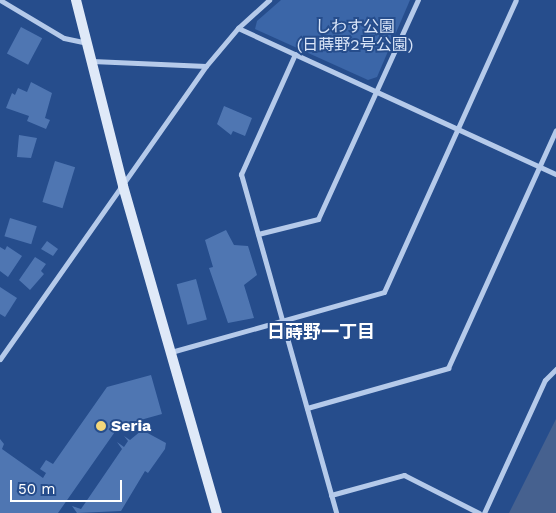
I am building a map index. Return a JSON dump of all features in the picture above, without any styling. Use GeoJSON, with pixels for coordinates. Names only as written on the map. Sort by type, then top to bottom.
{"type":"FeatureCollection","features":[{"type":"Feature","properties":{"kind":"street"},"geometry":{"type":"LineString","coordinates":[[0,0],[64,38],[87,43]]}},
{"type":"Feature","properties":{"kind":"street"},"geometry":{"type":"LineString","coordinates":[[76,0],[123,186],[217,513]]}},
{"type":"Feature","properties":{"kind":"street"},"geometry":{"type":"LineString","coordinates":[[0,359],[206,66],[238,28],[269,0]]}},
{"type":"Feature","properties":{"kind":"street"},"geometry":{"type":"LineString","coordinates":[[258,234],[318,219],[418,0]]}},
{"type":"Feature","properties":{"kind":"street"},"geometry":{"type":"LineString","coordinates":[[171,352],[384,292],[516,0]]}},
{"type":"Feature","properties":{"kind":"street"},"geometry":{"type":"LineString","coordinates":[[238,28],[556,174]]}},
{"type":"Feature","properties":{"kind":"street"},"geometry":{"type":"LineString","coordinates":[[295,54],[241,174],[336,513]]}},
{"type":"Feature","properties":{"kind":"street"},"geometry":{"type":"LineString","coordinates":[[92,61],[206,66]]}},
{"type":"Feature","properties":{"kind":"street"},"geometry":{"type":"LineString","coordinates":[[307,408],[448,368],[556,130]]}},
{"type":"Feature","properties":{"kind":"street"},"geometry":{"type":"LineString","coordinates":[[484,513],[544,380],[556,369]]}},
{"type":"Feature","properties":{"kind":"street"},"geometry":{"type":"LineString","coordinates":[[331,495],[404,475],[479,513]]}},
{"type":"Feature","properties":{"kind":"green space","name":"しわす公園 (日蒔野2号公園)"},"geometry":{"type":"Polygon","coordinates":[[[281,0],[410,0],[377,77],[368,80],[255,29],[257,21],[281,0]]]}},
{"type":"Feature","properties":{"kind":"shaded area"},"geometry":{"type":"Polygon","coordinates":[[[556,419],[556,513],[509,513],[556,419]]]}},
{"type":"Feature","properties":{"kind":"building"},"geometry":{"type":"Polygon","coordinates":[[[21,27],[42,38],[28,65],[7,53],[21,27]]]}},
{"type":"Feature","properties":{"kind":"building"},"geometry":{"type":"Polygon","coordinates":[[[31,82],[52,93],[45,118],[50,120],[46,129],[27,121],[29,116],[6,108],[12,93],[15,95],[18,88],[27,92],[31,82]]]}},
{"type":"Feature","properties":{"kind":"building"},"geometry":{"type":"Polygon","coordinates":[[[224,106],[252,118],[245,136],[233,131],[231,135],[217,124],[224,106]]]}},
{"type":"Feature","properties":{"kind":"building"},"geometry":{"type":"Polygon","coordinates":[[[19,135],[37,138],[31,158],[17,157],[19,135]]]}},
{"type":"Feature","properties":{"kind":"building"},"geometry":{"type":"Polygon","coordinates":[[[55,161],[75,167],[63,208],[42,202],[55,161]]]}},
{"type":"Feature","properties":{"kind":"building"},"geometry":{"type":"Polygon","coordinates":[[[10,218],[37,226],[31,244],[4,236],[10,218]]]}},
{"type":"Feature","properties":{"kind":"building"},"geometry":{"type":"Polygon","coordinates":[[[226,230],[234,245],[248,246],[257,275],[244,285],[254,318],[228,323],[209,268],[213,267],[205,240],[226,230]]]}},
{"type":"Feature","properties":{"kind":"building"},"geometry":{"type":"Polygon","coordinates":[[[47,241],[58,249],[53,256],[41,249],[47,241]]]}},
{"type":"Feature","properties":{"kind":"building"},"geometry":{"type":"Polygon","coordinates":[[[7,246],[22,256],[8,277],[0,271],[0,247],[5,250],[7,246]]]}},
{"type":"Feature","properties":{"kind":"building"},"geometry":{"type":"Polygon","coordinates":[[[35,257],[46,264],[41,271],[44,274],[30,290],[19,280],[35,257]]]}},
{"type":"Feature","properties":{"kind":"building"},"geometry":{"type":"Polygon","coordinates":[[[196,279],[207,320],[188,325],[177,284],[196,279]]]}},
{"type":"Feature","properties":{"kind":"building"},"geometry":{"type":"Polygon","coordinates":[[[0,287],[17,298],[5,317],[0,314],[0,287]]]}},
{"type":"Feature","properties":{"kind":"building"},"geometry":{"type":"Polygon","coordinates":[[[151,375],[162,414],[119,426],[58,513],[0,513],[0,439],[4,444],[2,449],[43,478],[46,473],[40,469],[46,460],[53,464],[107,387],[151,375]]]}},
{"type":"Feature","properties":{"kind":"building"},"geometry":{"type":"Polygon","coordinates":[[[142,430],[166,443],[165,449],[148,473],[145,471],[121,511],[77,513],[72,506],[81,509],[122,449],[117,442],[124,447],[128,441],[124,436],[130,440],[142,430]]]}},
{"type":"Feature","properties":{"kind":"place","name":"Seria"},"geometry":{"type":"Point","coordinates":[101,426]}},
{"type":"Feature","properties":{"kind":"district","name":"日蒔野一丁目"},"geometry":{"type":"Point","coordinates":[321,332]}}]}
